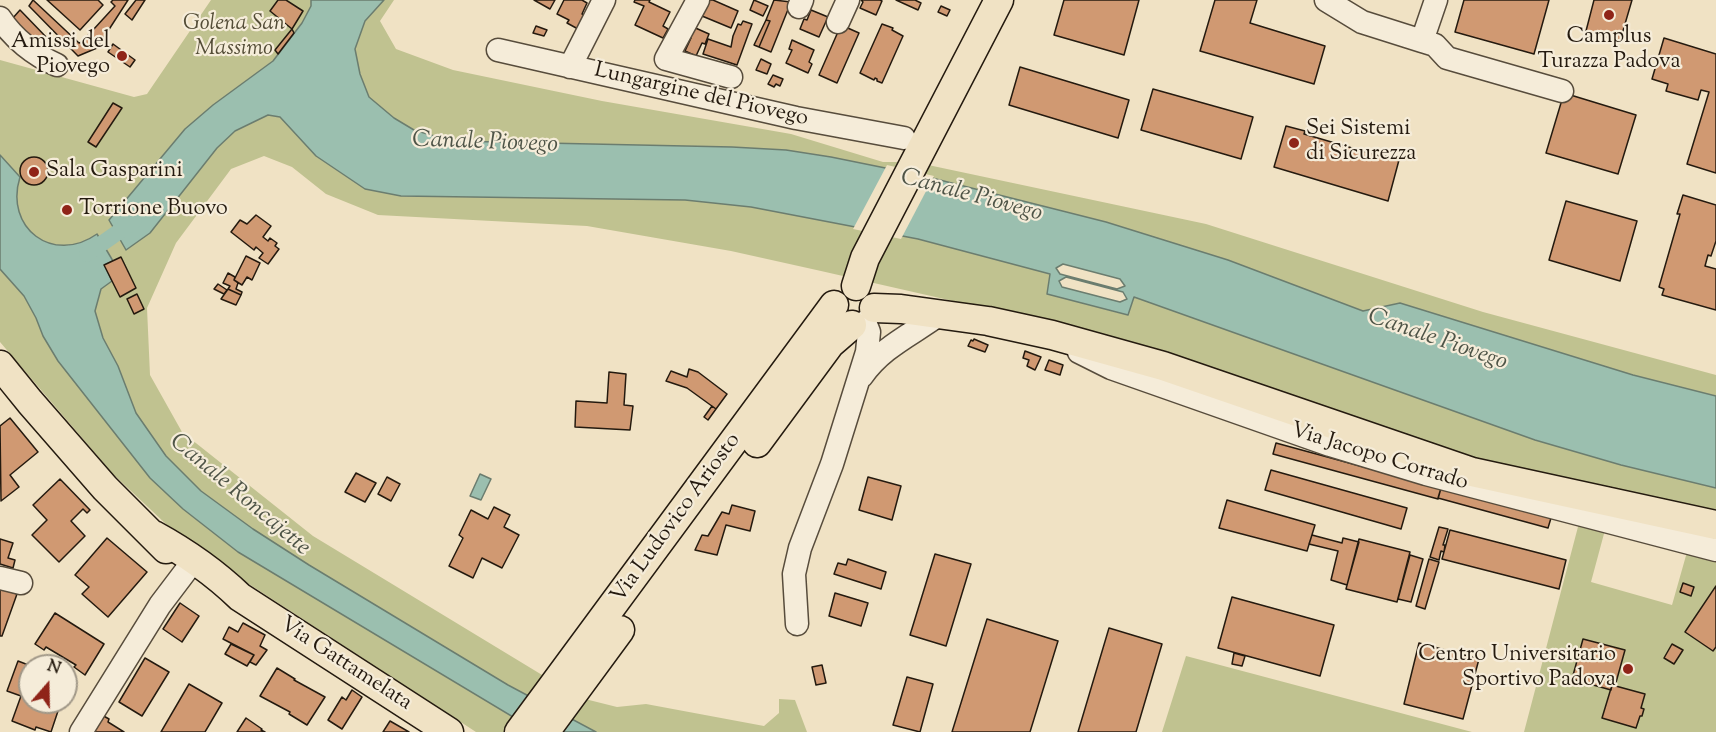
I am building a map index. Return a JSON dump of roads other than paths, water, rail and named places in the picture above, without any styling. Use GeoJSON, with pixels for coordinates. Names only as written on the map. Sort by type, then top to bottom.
{"type":"FeatureCollection","features":[{"type":"Feature","properties":{"kind":"main road"},"geometry":{"type":"LineString","coordinates":[[856,315],[874,300],[864,288],[856,286],[865,258],[913,143],[999,0]]}},
{"type":"Feature","properties":{"kind":"main road","name":"Via Jacopo Corrado"},"geometry":{"type":"LineString","coordinates":[[856,315],[901,309],[988,321],[1052,335],[1163,366],[1472,472],[1716,525]]}},
{"type":"Feature","properties":{"kind":"main road","name":"Via Ludovico Ariosto"},"geometry":{"type":"LineString","coordinates":[[519,732],[563,689],[856,315]]}},
{"type":"Feature","properties":{"kind":"main road","name":"Via Gattamelata"},"geometry":{"type":"LineString","coordinates":[[0,365],[105,488],[170,554],[220,589],[240,597],[449,732]]}},
{"type":"Feature","properties":{"kind":"main road","name":"Via Gattamelata"},"geometry":{"type":"LineString","coordinates":[[154,536],[177,547],[224,581],[240,597]]}},
{"type":"Feature","properties":{"kind":"main road","name":"Via Ludovico Ariosto"},"geometry":{"type":"LineString","coordinates":[[545,732],[563,689]]}},
{"type":"Feature","properties":{"kind":"street"},"geometry":{"type":"LineString","coordinates":[[570,67],[604,0]]}},
{"type":"Feature","properties":{"kind":"street"},"geometry":{"type":"LineString","coordinates":[[698,0],[666,59],[731,77]]}},
{"type":"Feature","properties":{"kind":"street"},"geometry":{"type":"LineString","coordinates":[[838,22],[848,0]]}},
{"type":"Feature","properties":{"kind":"street"},"geometry":{"type":"LineString","coordinates":[[1326,0],[1362,22],[1435,45],[1447,58],[1562,91]]}},
{"type":"Feature","properties":{"kind":"street"},"geometry":{"type":"LineString","coordinates":[[1422,41],[1436,0]]}},
{"type":"Feature","properties":{"kind":"street"},"geometry":{"type":"LineString","coordinates":[[0,18],[23,44],[57,65]]}},
{"type":"Feature","properties":{"kind":"street","name":"Lungargine del Piovego"},"geometry":{"type":"LineString","coordinates":[[498,50],[913,143]]}},
{"type":"Feature","properties":{"kind":"street"},"geometry":{"type":"LineString","coordinates":[[858,382],[868,367],[892,345],[940,314]]}},
{"type":"Feature","properties":{"kind":"street"},"geometry":{"type":"LineString","coordinates":[[797,624],[794,574],[800,548],[832,464],[870,338],[869,332],[856,315]]}},
{"type":"Feature","properties":{"kind":"street","name":"Via Jacopo Corrado"},"geometry":{"type":"LineString","coordinates":[[1052,335],[1111,368],[1330,445],[1438,477],[1716,550]]}},
{"type":"Feature","properties":{"kind":"street"},"geometry":{"type":"LineString","coordinates":[[81,732],[160,606],[188,568]]}},
{"type":"Feature","properties":{"kind":"water","name":"Canale Piovego"},"geometry":{"type":"Polygon","coordinates":[[[311,0],[384,0],[365,21],[355,49],[360,74],[369,97],[394,118],[414,130],[451,141],[732,147],[786,150],[831,157],[920,175],[1106,222],[1228,260],[1363,311],[1400,303],[1633,375],[1716,396],[1716,488],[1621,465],[1535,440],[1134,297],[1128,315],[1047,294],[1050,274],[918,239],[751,207],[685,200],[401,196],[365,189],[316,156],[280,117],[268,115],[235,131],[217,148],[150,233],[126,250],[109,220],[185,129],[213,105],[273,61],[302,23],[311,6],[311,0]],[[1063,264],[1056,268],[1060,274],[1117,289],[1125,286],[1120,279],[1063,264]],[[1066,277],[1059,281],[1062,287],[1120,302],[1127,299],[1123,292],[1066,277]]]}},
{"type":"Feature","properties":{"kind":"water"},"geometry":{"type":"Polygon","coordinates":[[[0,155],[20,177],[17,195],[19,212],[26,226],[36,236],[49,243],[64,245],[80,243],[97,234],[113,261],[105,265],[112,281],[101,289],[95,311],[103,338],[118,366],[136,413],[166,456],[201,491],[253,529],[309,565],[508,685],[596,732],[538,732],[238,552],[183,509],[150,478],[58,361],[24,296],[0,269],[0,155]]]}},
{"type":"Feature","properties":{"kind":"water"},"geometry":{"type":"Polygon","coordinates":[[[480,474],[491,479],[481,500],[470,496],[480,474]]]}},
{"type":"Feature","properties":{"kind":"waterway","name":"Canale Roncajette"},"geometry":{"type":"LineString","coordinates":[[87,254],[134,221]]}},
{"type":"Feature","properties":{"kind":"place","name":"Camplus Turazza Padova"},"geometry":{"type":"Point","coordinates":[1609,15]}},
{"type":"Feature","properties":{"kind":"place","name":"Amissi del Piovego"},"geometry":{"type":"Point","coordinates":[122,56]}},
{"type":"Feature","properties":{"kind":"place","name":"Sei Sistemi di Sicurezza"},"geometry":{"type":"Point","coordinates":[1294,143]}},
{"type":"Feature","properties":{"kind":"place","name":"Sala Gasparini"},"geometry":{"type":"Point","coordinates":[34,172]}},
{"type":"Feature","properties":{"kind":"place","name":"Torrione Buovo"},"geometry":{"type":"Point","coordinates":[67,210]}},
{"type":"Feature","properties":{"kind":"place","name":"Centro Universitario Sportivo Padova"},"geometry":{"type":"Point","coordinates":[1628,669]}},
{"type":"Feature","properties":{"kind":"park label","name":"Golena San Massimo"},"geometry":{"type":"Point","coordinates":[234,38]}}]}
